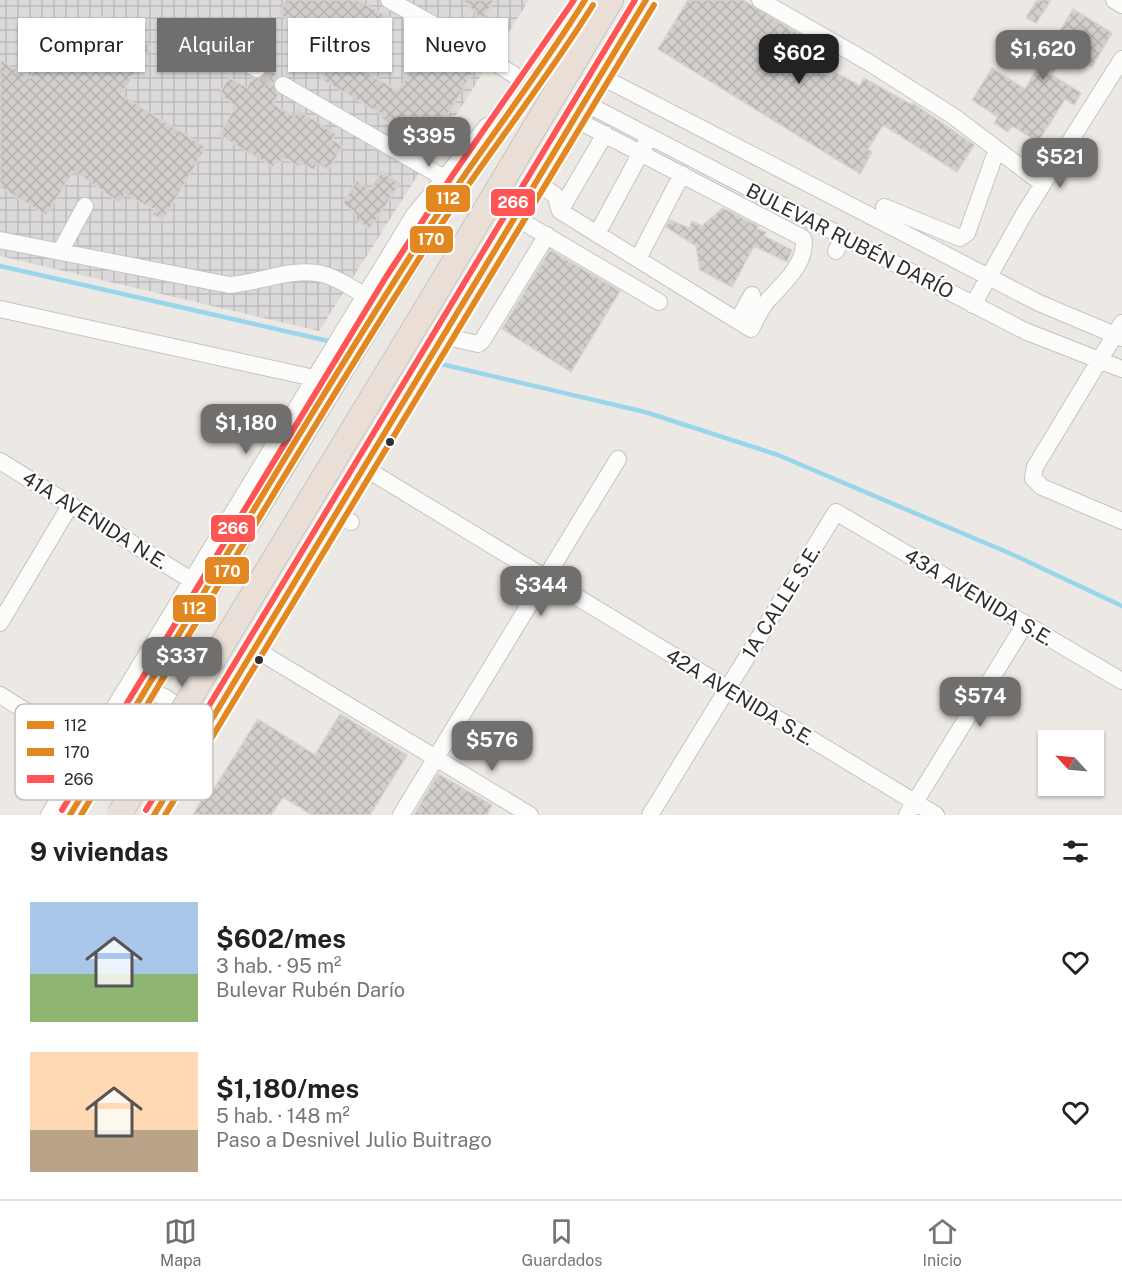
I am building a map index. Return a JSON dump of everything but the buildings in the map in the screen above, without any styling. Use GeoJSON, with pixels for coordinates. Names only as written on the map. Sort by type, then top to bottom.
{"type":"FeatureCollection","features":[{"type":"Feature","properties":{"kind":"highway"},"geometry":{"type":"LineString","coordinates":[[135,704],[375,297],[444,205],[565,34],[585,0]]}},
{"type":"Feature","properties":{"kind":"highway"},"geometry":{"type":"LineString","coordinates":[[187,704],[611,0]]}},
{"type":"Feature","properties":{"kind":"highway"},"geometry":{"type":"LineString","coordinates":[[70,815],[79,800]]}},
{"type":"Feature","properties":{"kind":"highway"},"geometry":{"type":"LineString","coordinates":[[120,815],[129,800]]}},
{"type":"Feature","properties":{"kind":"street"},"geometry":{"type":"LineString","coordinates":[[389,0],[454,36],[525,82]]}},
{"type":"Feature","properties":{"kind":"street"},"geometry":{"type":"LineString","coordinates":[[213,718],[534,181],[646,0]]}},
{"type":"Feature","properties":{"kind":"street"},"geometry":{"type":"LineString","coordinates":[[760,0],[868,62],[953,116],[1043,184]]}},
{"type":"Feature","properties":{"kind":"street"},"geometry":{"type":"LineString","coordinates":[[1114,0],[1122,5]]}},
{"type":"Feature","properties":{"kind":"street"},"geometry":{"type":"LineString","coordinates":[[115,704],[335,342],[375,297],[414,215],[565,34]]}},
{"type":"Feature","properties":{"kind":"street"},"geometry":{"type":"LineString","coordinates":[[973,305],[1043,184],[1122,59]]}},
{"type":"Feature","properties":{"kind":"street","name":"BULEVAR RUBÉN DARÍO"},"geometry":{"type":"LineString","coordinates":[[598,75],[1039,303],[1119,332]]}},
{"type":"Feature","properties":{"kind":"street"},"geometry":{"type":"LineString","coordinates":[[284,85],[444,178]]}},
{"type":"Feature","properties":{"kind":"street","name":"BULEVAR RUBÉN DARÍO"},"geometry":{"type":"LineString","coordinates":[[583,102],[840,245],[973,305],[1023,336],[1122,369]]}},
{"type":"Feature","properties":{"kind":"street"},"geometry":{"type":"LineString","coordinates":[[534,181],[555,195],[560,211],[751,329],[767,301],[781,289],[805,250],[804,238],[573,118]]}},
{"type":"Feature","properties":{"kind":"street"},"geometry":{"type":"LineString","coordinates":[[560,211],[605,134]]}},
{"type":"Feature","properties":{"kind":"street"},"geometry":{"type":"LineString","coordinates":[[597,234],[649,137]]}},
{"type":"Feature","properties":{"kind":"street"},"geometry":{"type":"LineString","coordinates":[[884,207],[960,238],[967,233],[997,149]]}},
{"type":"Feature","properties":{"kind":"street"},"geometry":{"type":"LineString","coordinates":[[638,259],[682,174]]}},
{"type":"Feature","properties":{"kind":"street"},"geometry":{"type":"LineString","coordinates":[[60,252],[85,206]]}},
{"type":"Feature","properties":{"kind":"street"},"geometry":{"type":"LineString","coordinates":[[513,216],[659,302]]}},
{"type":"Feature","properties":{"kind":"street"},"geometry":{"type":"LineString","coordinates":[[442,336],[478,344],[482,341],[547,236]]}},
{"type":"Feature","properties":{"kind":"street"},"geometry":{"type":"LineString","coordinates":[[0,240],[230,285],[252,284],[305,273],[323,274],[375,297]]}},
{"type":"Feature","properties":{"kind":"street"},"geometry":{"type":"LineString","coordinates":[[738,320],[752,295]]}},
{"type":"Feature","properties":{"kind":"street"},"geometry":{"type":"LineString","coordinates":[[0,309],[314,378]]}},
{"type":"Feature","properties":{"kind":"street"},"geometry":{"type":"LineString","coordinates":[[1119,332],[1098,360],[1035,467],[1034,478],[1042,488],[1122,521]]}},
{"type":"Feature","properties":{"kind":"street"},"geometry":{"type":"LineString","coordinates":[[401,815],[618,459]]}},
{"type":"Feature","properties":{"kind":"street","name":"41A AVENIDA N.E."},"geometry":{"type":"LineString","coordinates":[[0,461],[191,580]]}},
{"type":"Feature","properties":{"kind":"street","name":"42A AVENIDA S.E."},"geometry":{"type":"LineString","coordinates":[[363,467],[728,689],[911,808],[936,815]]}},
{"type":"Feature","properties":{"kind":"street"},"geometry":{"type":"LineString","coordinates":[[0,623],[71,504]]}},
{"type":"Feature","properties":{"kind":"street","name":"43A AVENIDA S.E."},"geometry":{"type":"LineString","coordinates":[[836,512],[1122,681]]}},
{"type":"Feature","properties":{"kind":"street","name":"1A CALLE S.E."},"geometry":{"type":"LineString","coordinates":[[650,815],[836,512]]}},
{"type":"Feature","properties":{"kind":"street"},"geometry":{"type":"LineString","coordinates":[[335,514],[351,522]]}},
{"type":"Feature","properties":{"kind":"street"},"geometry":{"type":"LineString","coordinates":[[911,808],[1025,624]]}},
{"type":"Feature","properties":{"kind":"street"},"geometry":{"type":"LineString","coordinates":[[255,649],[530,815]]}},
{"type":"Feature","properties":{"kind":"street"},"geometry":{"type":"LineString","coordinates":[[117,701],[144,692],[173,704]]}},
{"type":"Feature","properties":{"kind":"street"},"geometry":{"type":"LineString","coordinates":[[0,696],[15,705]]}},
{"type":"Feature","properties":{"kind":"street"},"geometry":{"type":"LineString","coordinates":[[49,815],[58,800]]}},
{"type":"Feature","properties":{"kind":"street"},"geometry":{"type":"LineString","coordinates":[[154,815],[163,800]]}},
{"type":"Feature","properties":{"kind":"shaded area"},"geometry":{"type":"Polygon","coordinates":[[[0,0],[529,0],[508,33],[508,18],[404,18],[404,72],[483,72],[319,331],[0,256],[0,0]]]}},
{"type":"Feature","properties":{"kind":"waterway"},"geometry":{"type":"LineString","coordinates":[[0,266],[333,342]]}},
{"type":"Feature","properties":{"kind":"waterway"},"geometry":{"type":"LineString","coordinates":[[441,364],[645,412],[778,455],[1016,556],[1122,606]]}},
{"type":"Feature","properties":{"kind":"tunnel"},"geometry":{"type":"LineString","coordinates":[[262,72],[283,85]]}},
{"type":"Feature","properties":{"kind":"transit line","name":"266"},"geometry":{"type":"LineString","coordinates":[[126,704],[386,277],[452,176],[574,0]]}},
{"type":"Feature","properties":{"kind":"transit line","name":"112"},"geometry":{"type":"LineString","coordinates":[[137,704],[418,244],[585,0]]}},
{"type":"Feature","properties":{"kind":"transit line","name":"266"},"geometry":{"type":"LineString","coordinates":[[210,704],[635,0]]}},
{"type":"Feature","properties":{"kind":"transit line","name":"112"},"geometry":{"type":"LineString","coordinates":[[213,717],[646,0]]}},
{"type":"Feature","properties":{"kind":"transit line","name":"170"},"geometry":{"type":"LineString","coordinates":[[147,704],[296,456],[429,243],[593,5]]}},
{"type":"Feature","properties":{"kind":"transit line","name":"170"},"geometry":{"type":"LineString","coordinates":[[213,735],[654,5]]}},
{"type":"Feature","properties":{"kind":"transit line","name":"266"},"geometry":{"type":"LineString","coordinates":[[62,810],[68,800]]}},
{"type":"Feature","properties":{"kind":"transit line","name":"112"},"geometry":{"type":"LineString","coordinates":[[70,815],[79,800]]}},
{"type":"Feature","properties":{"kind":"transit line","name":"170"},"geometry":{"type":"LineString","coordinates":[[81,815],[90,800]]}},
{"type":"Feature","properties":{"kind":"transit line","name":"266"},"geometry":{"type":"LineString","coordinates":[[146,810],[152,800]]}},
{"type":"Feature","properties":{"kind":"transit line","name":"112"},"geometry":{"type":"LineString","coordinates":[[154,815],[163,800]]}},
{"type":"Feature","properties":{"kind":"transit line","name":"170"},"geometry":{"type":"LineString","coordinates":[[165,815],[174,800]]}}]}
